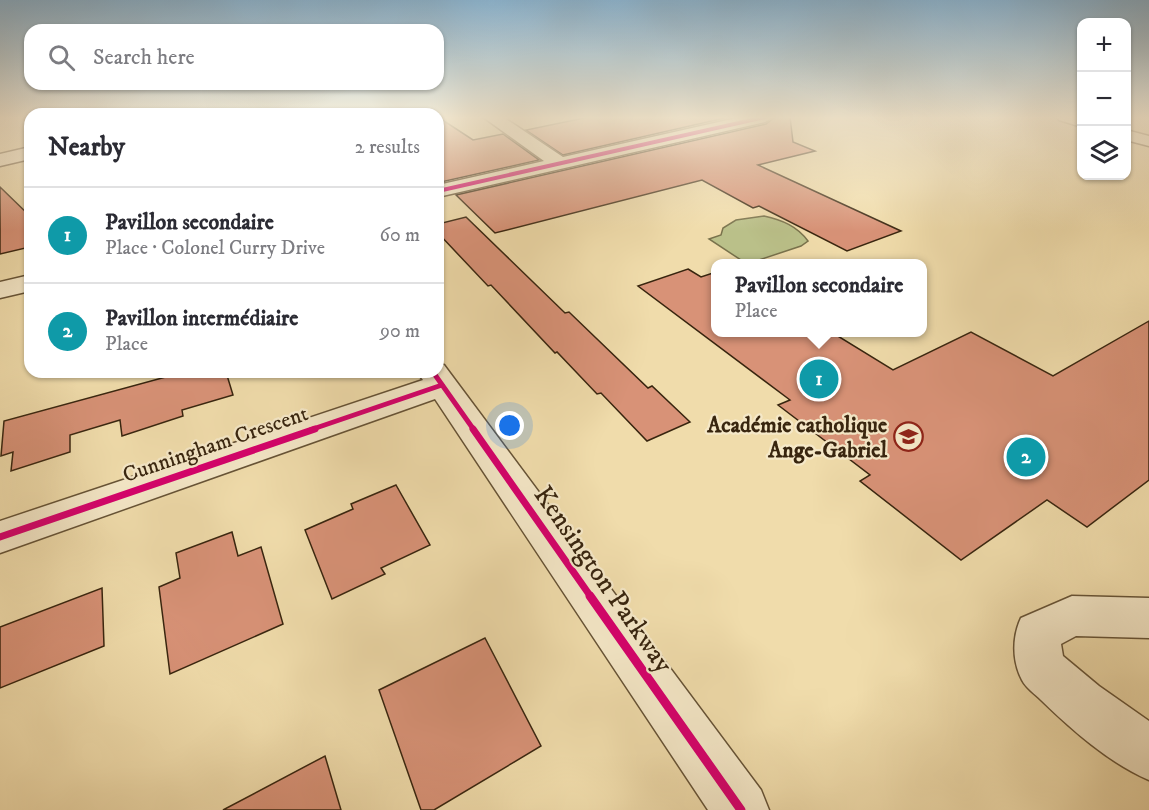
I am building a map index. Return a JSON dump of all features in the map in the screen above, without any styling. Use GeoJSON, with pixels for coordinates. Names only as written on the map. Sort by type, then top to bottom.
{"type":"FeatureCollection","features":[{"type":"Feature","properties":{"kind":"street"},"geometry":{"type":"LineString","coordinates":[[0,160],[22,155]]}},
{"type":"Feature","properties":{"kind":"street"},"geometry":{"type":"LineString","coordinates":[[547,155],[559,163]]}},
{"type":"Feature","properties":{"kind":"street"},"geometry":{"type":"LineString","coordinates":[[444,190],[596,155]]}},
{"type":"Feature","properties":{"kind":"street"},"geometry":{"type":"LineString","coordinates":[[0,290],[24,284]]}},
{"type":"Feature","properties":{"kind":"street","name":"Cunningham Crescent"},"geometry":{"type":"LineString","coordinates":[[0,537],[437,378]]}},
{"type":"Feature","properties":{"kind":"street","name":"Kensington Parkway"},"geometry":{"type":"LineString","coordinates":[[437,378],[741,810]]}},
{"type":"Feature","properties":{"kind":"street"},"geometry":{"type":"LineString","coordinates":[[1149,618],[1072,616],[1036,633],[1040,667],[1081,704],[1149,753]]}},
{"type":"Feature","properties":{"kind":"green space"},"geometry":{"type":"Polygon","coordinates":[[[764,216],[777,219],[799,231],[808,241],[801,246],[762,259],[739,259],[709,239],[721,235],[723,228],[736,220],[764,216]]]}},
{"type":"Feature","properties":{"kind":"building"},"geometry":{"type":"Polygon","coordinates":[[[444,155],[532,155],[539,160],[444,181],[444,155]]]}},
{"type":"Feature","properties":{"kind":"building"},"geometry":{"type":"Polygon","coordinates":[[[632,155],[800,155],[758,165],[901,231],[847,251],[759,206],[753,208],[702,180],[495,233],[456,195],[632,155]]]}},
{"type":"Feature","properties":{"kind":"building"},"geometry":{"type":"Polygon","coordinates":[[[0,187],[24,210],[24,248],[0,254],[0,187]]]}},
{"type":"Feature","properties":{"kind":"building"},"geometry":{"type":"Polygon","coordinates":[[[466,217],[565,313],[569,312],[648,388],[652,386],[690,422],[647,441],[601,393],[597,394],[557,352],[555,353],[444,239],[444,222],[466,217]]]}},
{"type":"Feature","properties":{"kind":"building"},"geometry":{"type":"Polygon","coordinates":[[[688,269],[701,277],[711,274],[711,337],[839,337],[893,370],[971,332],[1053,376],[1149,321],[1149,480],[1087,527],[1047,500],[961,560],[860,481],[870,475],[778,405],[790,400],[638,286],[688,269]]]}},
{"type":"Feature","properties":{"kind":"building"},"geometry":{"type":"Polygon","coordinates":[[[162,378],[228,378],[233,395],[182,410],[183,416],[122,436],[120,420],[70,435],[70,452],[11,471],[13,452],[1,456],[4,421],[162,378]]]}},
{"type":"Feature","properties":{"kind":"building"},"geometry":{"type":"Polygon","coordinates":[[[396,485],[430,545],[381,568],[385,574],[332,599],[305,530],[353,509],[351,504],[396,485]]]}},
{"type":"Feature","properties":{"kind":"building"},"geometry":{"type":"Polygon","coordinates":[[[232,532],[238,556],[261,547],[283,624],[170,674],[159,587],[180,578],[176,553],[232,532]]]}},
{"type":"Feature","properties":{"kind":"building"},"geometry":{"type":"Polygon","coordinates":[[[102,588],[104,646],[0,688],[0,627],[102,588]]]}},
{"type":"Feature","properties":{"kind":"building"},"geometry":{"type":"Polygon","coordinates":[[[485,638],[541,746],[434,810],[421,810],[379,690],[485,638]]]}},
{"type":"Feature","properties":{"kind":"building"},"geometry":{"type":"Polygon","coordinates":[[[325,756],[341,810],[223,810],[325,756]]]}},
{"type":"Feature","properties":{"kind":"cycle path"},"geometry":{"type":"LineString","coordinates":[[444,190],[598,155]]}},
{"type":"Feature","properties":{"kind":"cycle path"},"geometry":{"type":"LineString","coordinates":[[437,378],[741,810]]}},
{"type":"Feature","properties":{"kind":"cycle path"},"geometry":{"type":"LineString","coordinates":[[0,537],[442,385]]}},
{"type":"Feature","properties":{"kind":"place","name":"Pavillon secondaire"},"geometry":{"type":"Point","coordinates":[819,379]}},
{"type":"Feature","properties":{"kind":"place","name":"Académie catholique Ange-Gabriel"},"geometry":{"type":"Point","coordinates":[908,437]}},
{"type":"Feature","properties":{"kind":"place","name":"Pavillon intermédiaire"},"geometry":{"type":"Point","coordinates":[1026,457]}}]}
